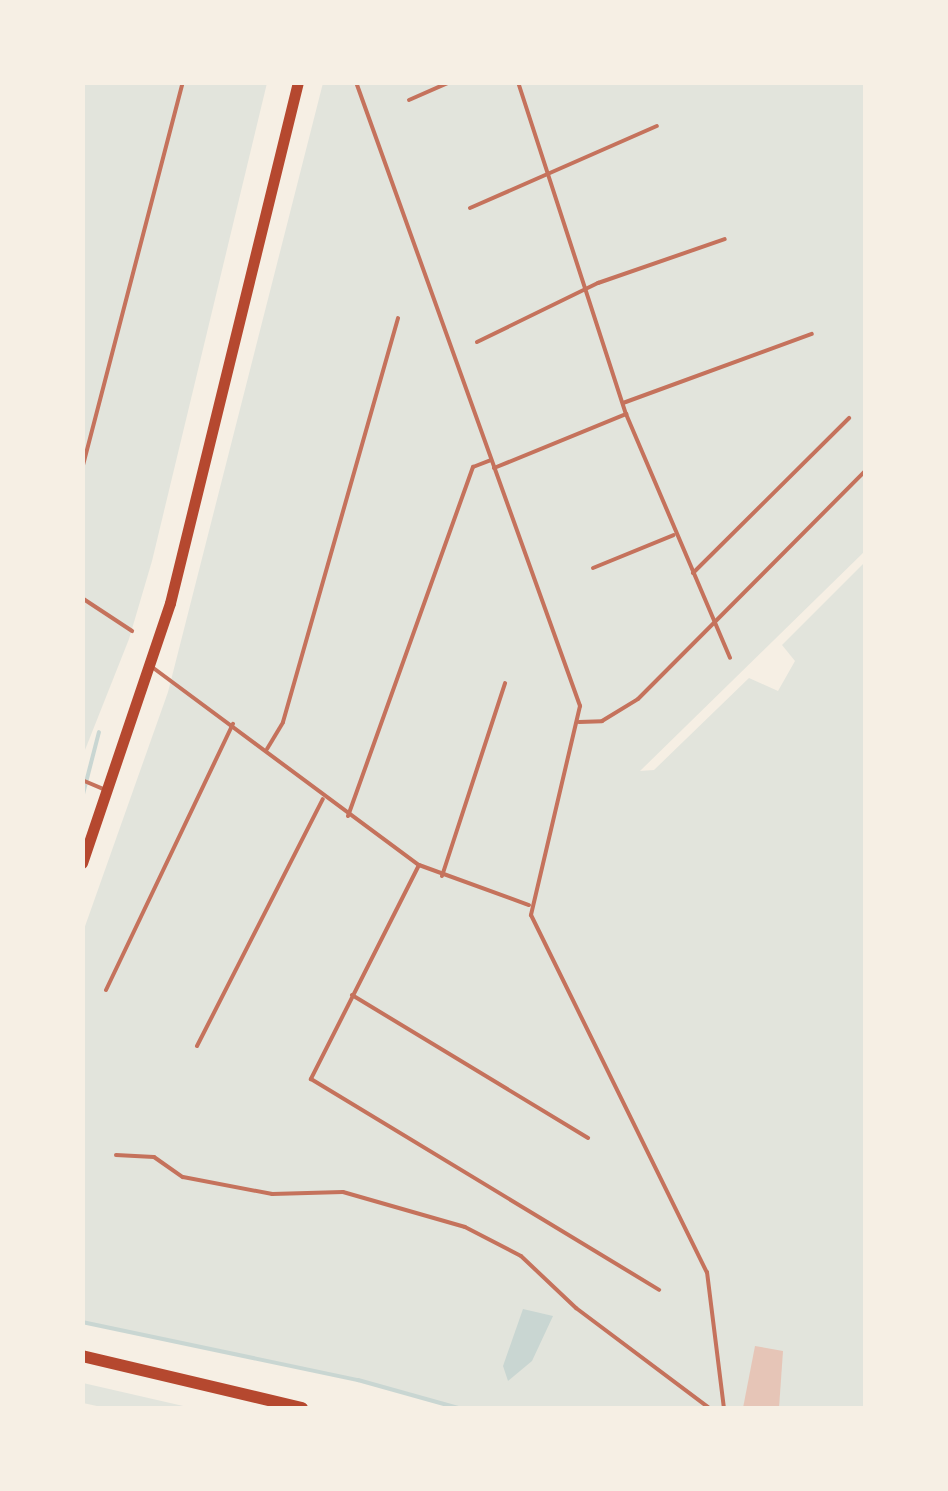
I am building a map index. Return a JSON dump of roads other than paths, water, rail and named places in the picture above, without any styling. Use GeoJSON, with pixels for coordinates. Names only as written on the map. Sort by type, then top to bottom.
{"type":"FeatureCollection","features":[{"type":"Feature","properties":{"kind":"main road"},"geometry":{"type":"LineString","coordinates":[[82,864],[152,667],[298,82]]}},
{"type":"Feature","properties":{"kind":"main road"},"geometry":{"type":"LineString","coordinates":[[82,1356],[302,1408]]}},
{"type":"Feature","properties":{"kind":"lane"},"geometry":{"type":"LineString","coordinates":[[82,469],[183,82]]}},
{"type":"Feature","properties":{"kind":"lane"},"geometry":{"type":"LineString","coordinates":[[356,82],[576,692],[579,722],[529,905],[537,936],[707,1272],[724,1408]]}},
{"type":"Feature","properties":{"kind":"lane"},"geometry":{"type":"LineString","coordinates":[[409,100],[450,82]]}},
{"type":"Feature","properties":{"kind":"lane"},"geometry":{"type":"LineString","coordinates":[[518,82],[626,414],[674,535],[730,658]]}},
{"type":"Feature","properties":{"kind":"lane"},"geometry":{"type":"LineString","coordinates":[[470,208],[656,126]]}},
{"type":"Feature","properties":{"kind":"lane"},"geometry":{"type":"LineString","coordinates":[[478,342],[586,292],[725,239]]}},
{"type":"Feature","properties":{"kind":"lane"},"geometry":{"type":"LineString","coordinates":[[268,750],[283,722],[398,318]]}},
{"type":"Feature","properties":{"kind":"lane"},"geometry":{"type":"LineString","coordinates":[[623,403],[812,334]]}},
{"type":"Feature","properties":{"kind":"lane"},"geometry":{"type":"LineString","coordinates":[[494,468],[626,414]]}},
{"type":"Feature","properties":{"kind":"lane"},"geometry":{"type":"LineString","coordinates":[[693,573],[849,418]]}},
{"type":"Feature","properties":{"kind":"lane"},"geometry":{"type":"LineString","coordinates":[[348,816],[473,467],[490,460]]}},
{"type":"Feature","properties":{"kind":"lane"},"geometry":{"type":"LineString","coordinates":[[579,722],[622,711],[866,470]]}},
{"type":"Feature","properties":{"kind":"lane"},"geometry":{"type":"LineString","coordinates":[[593,568],[674,535]]}},
{"type":"Feature","properties":{"kind":"lane"},"geometry":{"type":"LineString","coordinates":[[82,598],[132,630]]}},
{"type":"Feature","properties":{"kind":"lane"},"geometry":{"type":"LineString","coordinates":[[152,667],[268,750],[323,799],[418,865],[529,905]]}},
{"type":"Feature","properties":{"kind":"lane"},"geometry":{"type":"LineString","coordinates":[[442,876],[505,683]]}},
{"type":"Feature","properties":{"kind":"lane"},"geometry":{"type":"LineString","coordinates":[[106,990],[233,723]]}},
{"type":"Feature","properties":{"kind":"lane"},"geometry":{"type":"LineString","coordinates":[[82,780],[108,791]]}},
{"type":"Feature","properties":{"kind":"lane"},"geometry":{"type":"LineString","coordinates":[[197,1046],[323,799]]}},
{"type":"Feature","properties":{"kind":"lane"},"geometry":{"type":"LineString","coordinates":[[418,865],[311,1079],[659,1290]]}},
{"type":"Feature","properties":{"kind":"lane"},"geometry":{"type":"LineString","coordinates":[[352,995],[588,1138]]}},
{"type":"Feature","properties":{"kind":"lane"},"geometry":{"type":"LineString","coordinates":[[116,1155],[154,1157],[183,1177],[272,1194],[343,1192],[465,1226],[521,1256],[576,1308],[709,1408]]}},
{"type":"Feature","properties":{"kind":"waterway"},"geometry":{"type":"LineString","coordinates":[[82,798],[99,732]]}},
{"type":"Feature","properties":{"kind":"waterway"},"geometry":{"type":"LineString","coordinates":[[82,1322],[358,1380],[458,1408]]}}]}
